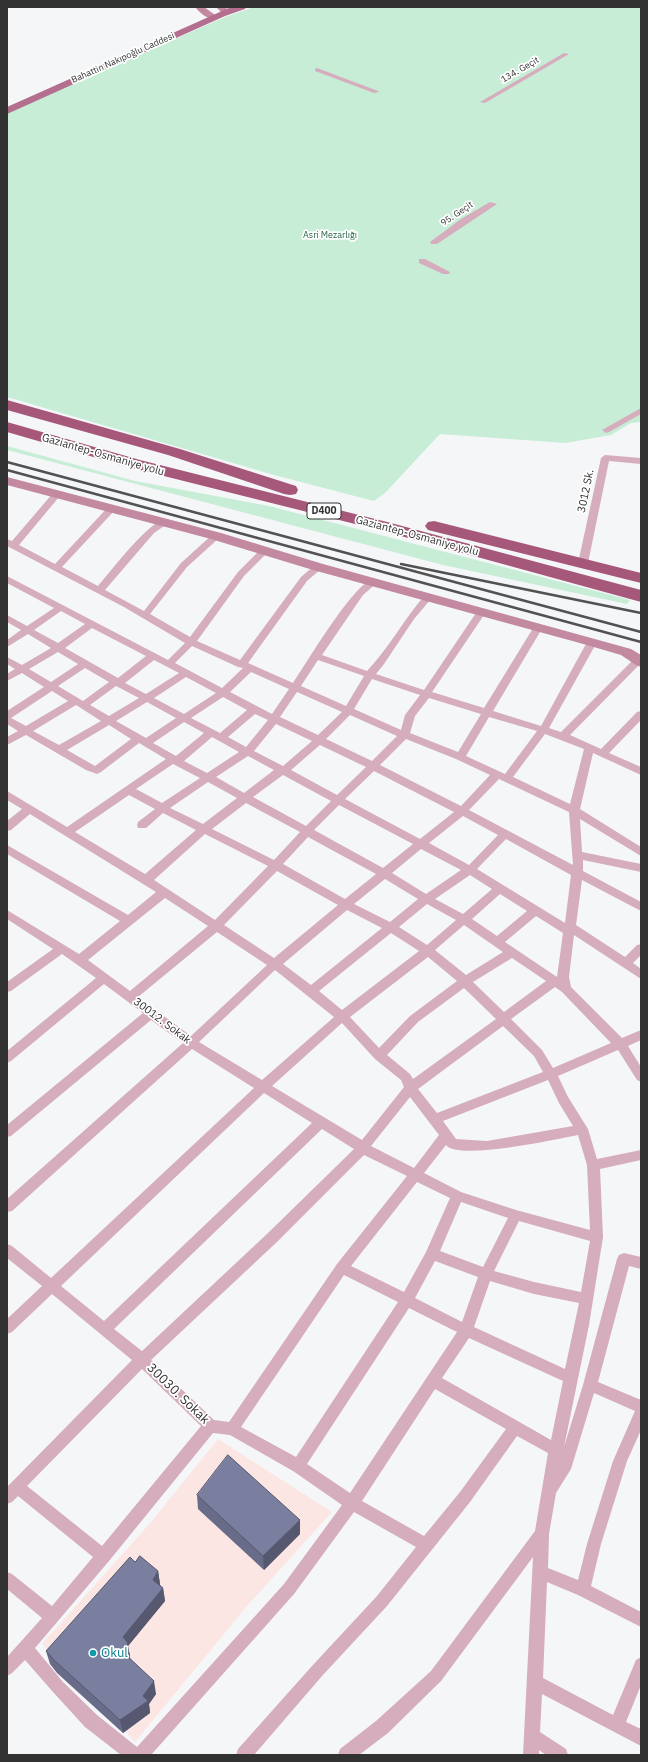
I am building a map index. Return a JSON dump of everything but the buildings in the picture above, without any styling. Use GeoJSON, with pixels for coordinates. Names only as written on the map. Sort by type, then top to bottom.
{"type":"FeatureCollection","features":[{"type":"Feature","properties":{"kind":"highway"},"geometry":{"type":"LineString","coordinates":[[7,405],[174,452],[290,490]]}},
{"type":"Feature","properties":{"kind":"highway","name":"Gaziantep-Osmaniye yolu"},"geometry":{"type":"LineString","coordinates":[[7,415],[73,435],[641,578]]}},
{"type":"Feature","properties":{"kind":"highway","name":"Gaziantep-Osmaniye yolu"},"geometry":{"type":"LineString","coordinates":[[7,427],[67,446],[202,482],[350,517],[641,596]]}},
{"type":"Feature","properties":{"kind":"highway"},"geometry":{"type":"LineString","coordinates":[[7,442],[57,456],[168,481],[350,517]]}},
{"type":"Feature","properties":{"kind":"main road","name":"Bahattin Nakıpoğlu Caddesi"},"geometry":{"type":"LineString","coordinates":[[7,111],[215,12],[240,7]]}},
{"type":"Feature","properties":{"kind":"main road","name":"Bahattin Nakıpoğlu Caddesi"},"geometry":{"type":"LineString","coordinates":[[7,100],[201,9],[215,12]]}},
{"type":"Feature","properties":{"kind":"street","name":"134. Geçit"},"geometry":{"type":"LineString","coordinates":[[483,102],[566,54]]}},
{"type":"Feature","properties":{"kind":"street"},"geometry":{"type":"LineString","coordinates":[[317,70],[376,92]]}},
{"type":"Feature","properties":{"kind":"street","name":"95. Geçit"},"geometry":{"type":"LineString","coordinates":[[434,242],[464,221],[493,204]]}},
{"type":"Feature","properties":{"kind":"street"},"geometry":{"type":"LineString","coordinates":[[422,261],[446,272]]}},
{"type":"Feature","properties":{"kind":"street"},"geometry":{"type":"LineString","coordinates":[[606,430],[641,411]]}},
{"type":"Feature","properties":{"kind":"street","name":"3012 Sk."},"geometry":{"type":"LineString","coordinates":[[583,563],[605,458],[641,461]]}},
{"type":"Feature","properties":{"kind":"street"},"geometry":{"type":"LineString","coordinates":[[8,482],[216,536],[318,568],[592,642],[626,652],[640,659],[564,736]]}},
{"type":"Feature","properties":{"kind":"street"},"geometry":{"type":"LineString","coordinates":[[56,495],[10,544],[100,590],[191,642],[295,689],[460,757],[574,810],[641,852]]}},
{"type":"Feature","properties":{"kind":"street"},"geometry":{"type":"LineString","coordinates":[[57,567],[112,508]]}},
{"type":"Feature","properties":{"kind":"street"},"geometry":{"type":"LineString","coordinates":[[100,590],[151,531],[164,522]]}},
{"type":"Feature","properties":{"kind":"street"},"geometry":{"type":"LineString","coordinates":[[146,615],[184,565],[216,536]]}},
{"type":"Feature","properties":{"kind":"street"},"geometry":{"type":"LineString","coordinates":[[169,664],[191,642],[241,574],[263,552]]}},
{"type":"Feature","properties":{"kind":"street"},"geometry":{"type":"LineString","coordinates":[[7,720],[90,768],[97,770],[143,740],[184,718],[224,692],[245,667],[304,579],[318,568]]}},
{"type":"Feature","properties":{"kind":"street"},"geometry":{"type":"LineString","coordinates":[[7,579],[254,709],[374,766],[462,811],[504,835],[641,907]]}},
{"type":"Feature","properties":{"kind":"street"},"geometry":{"type":"LineString","coordinates":[[142,825],[162,808],[248,751],[295,689],[315,656],[360,593],[373,582]]}},
{"type":"Feature","properties":{"kind":"street"},"geometry":{"type":"LineString","coordinates":[[146,880],[204,829],[278,773],[284,771],[319,740],[348,711],[370,674],[381,662],[411,617],[428,598]]}},
{"type":"Feature","properties":{"kind":"street"},"geometry":{"type":"LineString","coordinates":[[7,644],[61,607]]}},
{"type":"Feature","properties":{"kind":"street"},"geometry":{"type":"LineString","coordinates":[[130,996],[216,926],[307,831],[404,735],[410,715],[427,693],[481,612]]}},
{"type":"Feature","properties":{"kind":"street"},"geometry":{"type":"LineString","coordinates":[[7,618],[117,682],[284,771],[340,799],[470,870],[626,963],[641,975]]}},
{"type":"Feature","properties":{"kind":"street"},"geometry":{"type":"LineString","coordinates":[[7,678],[59,647],[91,624]]}},
{"type":"Feature","properties":{"kind":"street"},"geometry":{"type":"LineString","coordinates":[[460,757],[538,627]]}},
{"type":"Feature","properties":{"kind":"street"},"geometry":{"type":"LineString","coordinates":[[507,779],[514,767],[544,729],[592,642]]}},
{"type":"Feature","properties":{"kind":"street"},"geometry":{"type":"LineString","coordinates":[[7,742],[117,682],[153,656]]}},
{"type":"Feature","properties":{"kind":"street"},"geometry":{"type":"LineString","coordinates":[[315,656],[486,712],[544,729],[564,736],[641,770]]}},
{"type":"Feature","properties":{"kind":"street"},"geometry":{"type":"LineString","coordinates":[[7,660],[175,760],[384,873],[426,899],[465,920],[566,989],[620,1044],[641,1077]]}},
{"type":"Feature","properties":{"kind":"street"},"geometry":{"type":"LineString","coordinates":[[7,716],[85,664]]}},
{"type":"Feature","properties":{"kind":"street"},"geometry":{"type":"LineString","coordinates":[[59,750],[186,673]]}},
{"type":"Feature","properties":{"kind":"street"},"geometry":{"type":"LineString","coordinates":[[222,737],[254,709]]}},
{"type":"Feature","properties":{"kind":"street"},"geometry":{"type":"LineString","coordinates":[[603,753],[641,714]]}},
{"type":"Feature","properties":{"kind":"street"},"geometry":{"type":"LineString","coordinates":[[67,832],[175,760],[212,732]]}},
{"type":"Feature","properties":{"kind":"street"},"geometry":{"type":"LineString","coordinates":[[566,989],[563,977],[577,874],[574,810],[589,748]]}},
{"type":"Feature","properties":{"kind":"street"},"geometry":{"type":"LineString","coordinates":[[7,1207],[191,1043],[275,964],[384,873],[462,811],[497,775]]}},
{"type":"Feature","properties":{"kind":"street"},"geometry":{"type":"LineString","coordinates":[[129,790],[275,865],[346,905],[390,927],[428,950],[465,981],[538,1053],[582,1129],[593,1165],[597,1237],[556,1450],[542,1534],[531,1755]]}},
{"type":"Feature","properties":{"kind":"street"},"geometry":{"type":"LineString","coordinates":[[7,795],[146,880],[275,964],[311,991],[352,1025],[379,1056],[406,1077],[410,1088],[436,1119],[452,1144],[487,1146],[582,1129]]}},
{"type":"Feature","properties":{"kind":"street"},"geometry":{"type":"LineString","coordinates":[[7,827],[30,809]]}},
{"type":"Feature","properties":{"kind":"street"},"geometry":{"type":"LineString","coordinates":[[311,991],[426,899],[470,870],[504,835]]}},
{"type":"Feature","properties":{"kind":"street"},"geometry":{"type":"LineString","coordinates":[[7,849],[129,921]]}},
{"type":"Feature","properties":{"kind":"street"},"geometry":{"type":"LineString","coordinates":[[577,855],[641,868]]}},
{"type":"Feature","properties":{"kind":"street"},"geometry":{"type":"LineString","coordinates":[[7,1328],[264,1086],[341,1017],[465,920],[500,888]]}},
{"type":"Feature","properties":{"kind":"street"},"geometry":{"type":"LineString","coordinates":[[80,960],[164,892]]}},
{"type":"Feature","properties":{"kind":"street"},"geometry":{"type":"LineString","coordinates":[[498,942],[535,910]]}},
{"type":"Feature","properties":{"kind":"street","name":"30012. Sokak"},"geometry":{"type":"LineString","coordinates":[[10,921],[80,960],[191,1043],[264,1086],[320,1123],[363,1148],[457,1196],[516,1215],[597,1237]]}},
{"type":"Feature","properties":{"kind":"street"},"geometry":{"type":"LineString","coordinates":[[626,963],[641,948]]}},
{"type":"Feature","properties":{"kind":"street"},"geometry":{"type":"LineString","coordinates":[[7,988],[61,949]]}},
{"type":"Feature","properties":{"kind":"street"},"geometry":{"type":"LineString","coordinates":[[379,1056],[414,1019],[465,981],[512,952]]}},
{"type":"Feature","properties":{"kind":"street"},"geometry":{"type":"LineString","coordinates":[[7,1058],[103,978]]}},
{"type":"Feature","properties":{"kind":"street"},"geometry":{"type":"LineString","coordinates":[[7,1497],[142,1360],[273,1237],[363,1148],[410,1088],[555,981]]}},
{"type":"Feature","properties":{"kind":"street"},"geometry":{"type":"LineString","coordinates":[[7,1132],[151,1013]]}},
{"type":"Feature","properties":{"kind":"street"},"geometry":{"type":"LineString","coordinates":[[436,1119],[551,1074],[641,1035]]}},
{"type":"Feature","properties":{"kind":"street"},"geometry":{"type":"LineString","coordinates":[[105,1329],[320,1123]]}},
{"type":"Feature","properties":{"kind":"street"},"geometry":{"type":"LineString","coordinates":[[232,1429],[342,1268],[446,1136]]}},
{"type":"Feature","properties":{"kind":"street"},"geometry":{"type":"LineString","coordinates":[[593,1165],[641,1155]]}},
{"type":"Feature","properties":{"kind":"street"},"geometry":{"type":"LineString","coordinates":[[298,1466],[406,1301],[432,1254],[457,1196]]}},
{"type":"Feature","properties":{"kind":"street"},"geometry":{"type":"LineString","coordinates":[[140,1755],[289,1589],[352,1503],[466,1330],[486,1274],[516,1215]]}},
{"type":"Feature","properties":{"kind":"street","name":"30030. Sokak"},"geometry":{"type":"LineString","coordinates":[[7,1250],[142,1360],[210,1426],[232,1429],[298,1466],[352,1503],[427,1546]]}},
{"type":"Feature","properties":{"kind":"street"},"geometry":{"type":"LineString","coordinates":[[432,1254],[486,1274],[534,1288],[586,1299]]}},
{"type":"Feature","properties":{"kind":"street"},"geometry":{"type":"LineString","coordinates":[[549,1493],[564,1469],[590,1385],[624,1259],[641,1263]]}},
{"type":"Feature","properties":{"kind":"street"},"geometry":{"type":"LineString","coordinates":[[342,1268],[466,1330],[570,1378]]}},
{"type":"Feature","properties":{"kind":"street"},"geometry":{"type":"LineString","coordinates":[[432,1380],[516,1426],[556,1450]]}},
{"type":"Feature","properties":{"kind":"street"},"geometry":{"type":"LineString","coordinates":[[590,1385],[641,1407]]}},
{"type":"Feature","properties":{"kind":"street"},"geometry":{"type":"LineString","coordinates":[[583,1590],[594,1544],[620,1461],[641,1414]]}},
{"type":"Feature","properties":{"kind":"street"},"geometry":{"type":"LineString","coordinates":[[7,1668],[53,1617],[210,1426]]}},
{"type":"Feature","properties":{"kind":"street"},"geometry":{"type":"LineString","coordinates":[[244,1755],[317,1671],[382,1602],[465,1497],[516,1426]]}},
{"type":"Feature","properties":{"kind":"street"},"geometry":{"type":"LineString","coordinates":[[17,1487],[104,1556]]}},
{"type":"Feature","properties":{"kind":"street"},"geometry":{"type":"LineString","coordinates":[[346,1755],[382,1727],[436,1676],[542,1534]]}},
{"type":"Feature","properties":{"kind":"street"},"geometry":{"type":"LineString","coordinates":[[541,1572],[583,1590],[641,1620]]}},
{"type":"Feature","properties":{"kind":"street"},"geometry":{"type":"LineString","coordinates":[[7,1580],[53,1617]]}},
{"type":"Feature","properties":{"kind":"street"},"geometry":{"type":"LineString","coordinates":[[25,1648],[58,1687],[91,1721],[134,1755]]}},
{"type":"Feature","properties":{"kind":"street"},"geometry":{"type":"LineString","coordinates":[[617,1726],[641,1665]]}},
{"type":"Feature","properties":{"kind":"street"},"geometry":{"type":"LineString","coordinates":[[535,1682],[641,1738]]}},
{"type":"Feature","properties":{"kind":"street"},"geometry":{"type":"LineString","coordinates":[[532,1736],[560,1755]]}},
{"type":"Feature","properties":{"kind":"shaded area"},"geometry":{"type":"Polygon","coordinates":[[[218,1439],[332,1512],[247,1606],[135,1742],[42,1644],[151,1522],[218,1439]]]}},
{"type":"Feature","properties":{"kind":"green space","name":"Asri Mezarlığı"},"geometry":{"type":"Polygon","coordinates":[[[254,7],[641,7],[641,422],[631,423],[611,435],[565,443],[440,434],[385,493],[374,501],[274,475],[7,397],[7,113],[225,17],[254,7]]]}},
{"type":"Feature","properties":{"kind":"green space"},"geometry":{"type":"Polygon","coordinates":[[[7,446],[135,481],[269,506],[630,600],[627,604],[443,565],[7,450],[7,446]]]}},
{"type":"Feature","properties":{"kind":"railway"},"geometry":{"type":"LineString","coordinates":[[7,462],[641,632]]}},
{"type":"Feature","properties":{"kind":"railway"},"geometry":{"type":"LineString","coordinates":[[7,470],[641,642]]}},
{"type":"Feature","properties":{"kind":"railway"},"geometry":{"type":"LineString","coordinates":[[401,564],[641,613]]}},
{"type":"Feature","properties":{"kind":"place","name":"Okul"},"geometry":{"type":"Point","coordinates":[93,1653]}}]}
